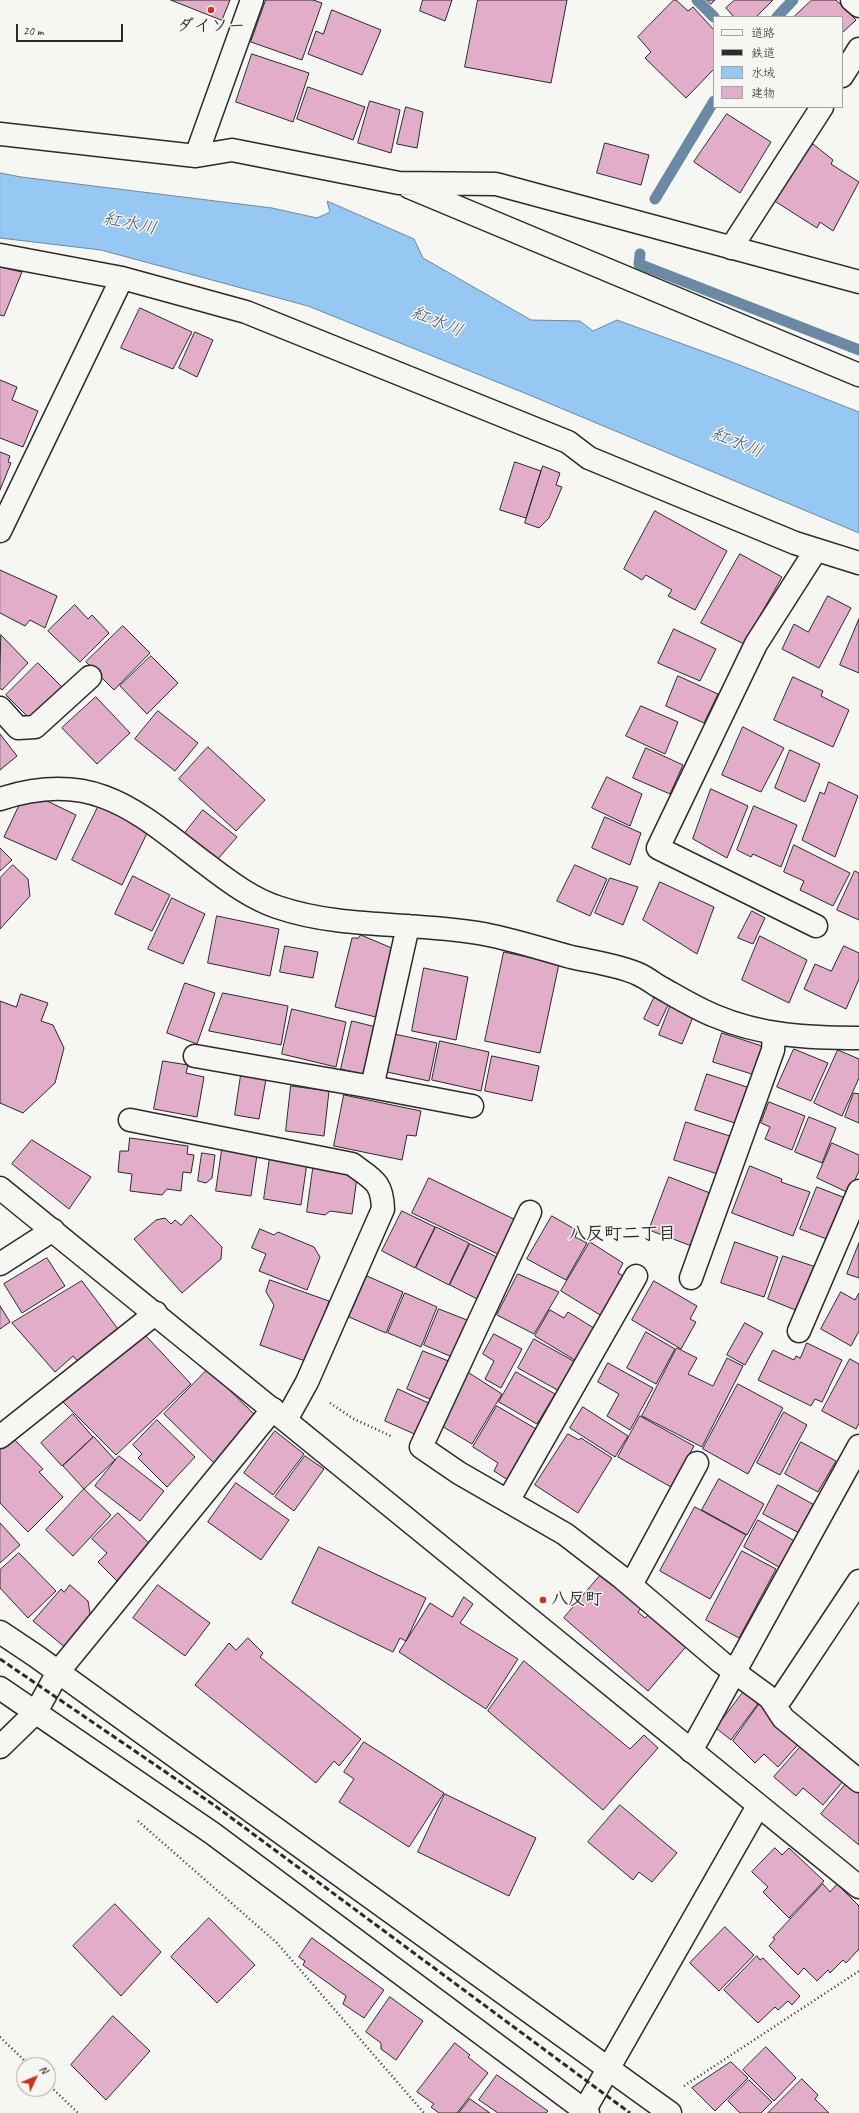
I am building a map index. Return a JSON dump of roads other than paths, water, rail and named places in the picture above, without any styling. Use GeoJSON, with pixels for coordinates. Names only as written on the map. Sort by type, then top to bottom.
{"type":"FeatureCollection","features":[{"type":"Feature","properties":{"kind":"street"},"geometry":{"type":"LineString","coordinates":[[196,156],[252,0]]}},
{"type":"Feature","properties":{"kind":"street"},"geometry":{"type":"LineString","coordinates":[[852,0],[859,6]]}},
{"type":"Feature","properties":{"kind":"street"},"geometry":{"type":"LineString","coordinates":[[843,74],[859,49]]}},
{"type":"Feature","properties":{"kind":"street"},"geometry":{"type":"LineString","coordinates":[[731,248],[821,108]]}},
{"type":"Feature","properties":{"kind":"street"},"geometry":{"type":"LineString","coordinates":[[0,134],[196,156],[232,150],[399,183],[496,184],[859,282]]}},
{"type":"Feature","properties":{"kind":"street"},"geometry":{"type":"LineString","coordinates":[[399,183],[859,375]]}},
{"type":"Feature","properties":{"kind":"street"},"geometry":{"type":"LineString","coordinates":[[0,255],[122,278],[246,312],[568,442],[589,458],[795,543],[859,563]]}},
{"type":"Feature","properties":{"kind":"street"},"geometry":{"type":"LineString","coordinates":[[0,531],[122,278]]}},
{"type":"Feature","properties":{"kind":"street"},"geometry":{"type":"LineString","coordinates":[[816,550],[756,644],[658,848],[816,926]]}},
{"type":"Feature","properties":{"kind":"street"},"geometry":{"type":"LineString","coordinates":[[0,708],[18,728],[35,727],[90,677]]}},
{"type":"Feature","properties":{"kind":"street"},"geometry":{"type":"LineString","coordinates":[[0,799],[20,793],[39,790],[76,789],[91,791],[134,810],[226,879],[248,893],[276,906],[327,919],[478,933],[639,974],[684,1001],[714,1016],[760,1032],[790,1036],[859,1038]]}},
{"type":"Feature","properties":{"kind":"street"},"geometry":{"type":"LineString","coordinates":[[372,1087],[408,926]]}},
{"type":"Feature","properties":{"kind":"street"},"geometry":{"type":"LineString","coordinates":[[691,1278],[774,1050],[774,1034]]}},
{"type":"Feature","properties":{"kind":"street"},"geometry":{"type":"LineString","coordinates":[[195,1056],[472,1106]]}},
{"type":"Feature","properties":{"kind":"street"},"geometry":{"type":"LineString","coordinates":[[0,1747],[36,1712],[58,1672],[305,1386],[383,1209],[382,1195],[376,1181],[352,1164],[130,1120]]}},
{"type":"Feature","properties":{"kind":"street"},"geometry":{"type":"LineString","coordinates":[[0,1188],[859,1887]]}},
{"type":"Feature","properties":{"kind":"street"},"geometry":{"type":"LineString","coordinates":[[799,1331],[859,1191]]}},
{"type":"Feature","properties":{"kind":"street"},"geometry":{"type":"LineString","coordinates":[[530,1212],[421,1447],[459,1474],[565,1534],[630,1585],[734,1672],[770,1698],[783,1718],[859,1781]]}},
{"type":"Feature","properties":{"kind":"street"},"geometry":{"type":"LineString","coordinates":[[0,1264],[53,1230]]}},
{"type":"Feature","properties":{"kind":"street"},"geometry":{"type":"LineString","coordinates":[[508,1501],[636,1276]]}},
{"type":"Feature","properties":{"kind":"street"},"geometry":{"type":"LineString","coordinates":[[0,1437],[156,1314]]}},
{"type":"Feature","properties":{"kind":"street"},"geometry":{"type":"LineString","coordinates":[[690,1751],[859,1446]]}},
{"type":"Feature","properties":{"kind":"street"},"geometry":{"type":"LineString","coordinates":[[630,1585],[697,1464]]}},
{"type":"Feature","properties":{"kind":"street"},"geometry":{"type":"LineString","coordinates":[[775,1705],[782,1697],[859,1581]]}},
{"type":"Feature","properties":{"kind":"street"},"geometry":{"type":"LineString","coordinates":[[0,1632],[58,1672],[670,2113]]}},
{"type":"Feature","properties":{"kind":"street"},"geometry":{"type":"LineString","coordinates":[[0,1688],[212,1833],[585,2112],[758,1806]]}},
{"type":"Feature","properties":{"kind":"water","name":"紅水川"},"geometry":{"type":"Polygon","coordinates":[[[0,173],[21,177],[272,208],[317,218],[330,212],[327,201],[414,239],[423,258],[531,320],[580,321],[593,331],[617,320],[732,362],[859,412],[859,533],[527,394],[308,306],[101,250],[0,238],[0,173]]]}},
{"type":"Feature","properties":{"kind":"waterway"},"geometry":{"type":"LineString","coordinates":[[697,0],[713,16]]}},
{"type":"Feature","properties":{"kind":"waterway"},"geometry":{"type":"LineString","coordinates":[[778,16],[793,0]]}},
{"type":"Feature","properties":{"kind":"waterway"},"geometry":{"type":"LineString","coordinates":[[655,199],[713,103]]}},
{"type":"Feature","properties":{"kind":"waterway"},"geometry":{"type":"LineString","coordinates":[[640,254],[639,264],[859,350]]}},
{"type":"Feature","properties":{"kind":"railway"},"geometry":{"type":"LineString","coordinates":[[0,1659],[214,1805],[630,2113]]}},
{"type":"Feature","properties":{"kind":"place","name":"ダイソー"},"geometry":{"type":"Point","coordinates":[211,10]}},
{"type":"Feature","properties":{"kind":"place","name":"八反町"},"geometry":{"type":"Point","coordinates":[543,1600]}},
{"type":"Feature","properties":{"kind":"district","name":"八反町二丁目"},"geometry":{"type":"Point","coordinates":[622,1234]}}]}
